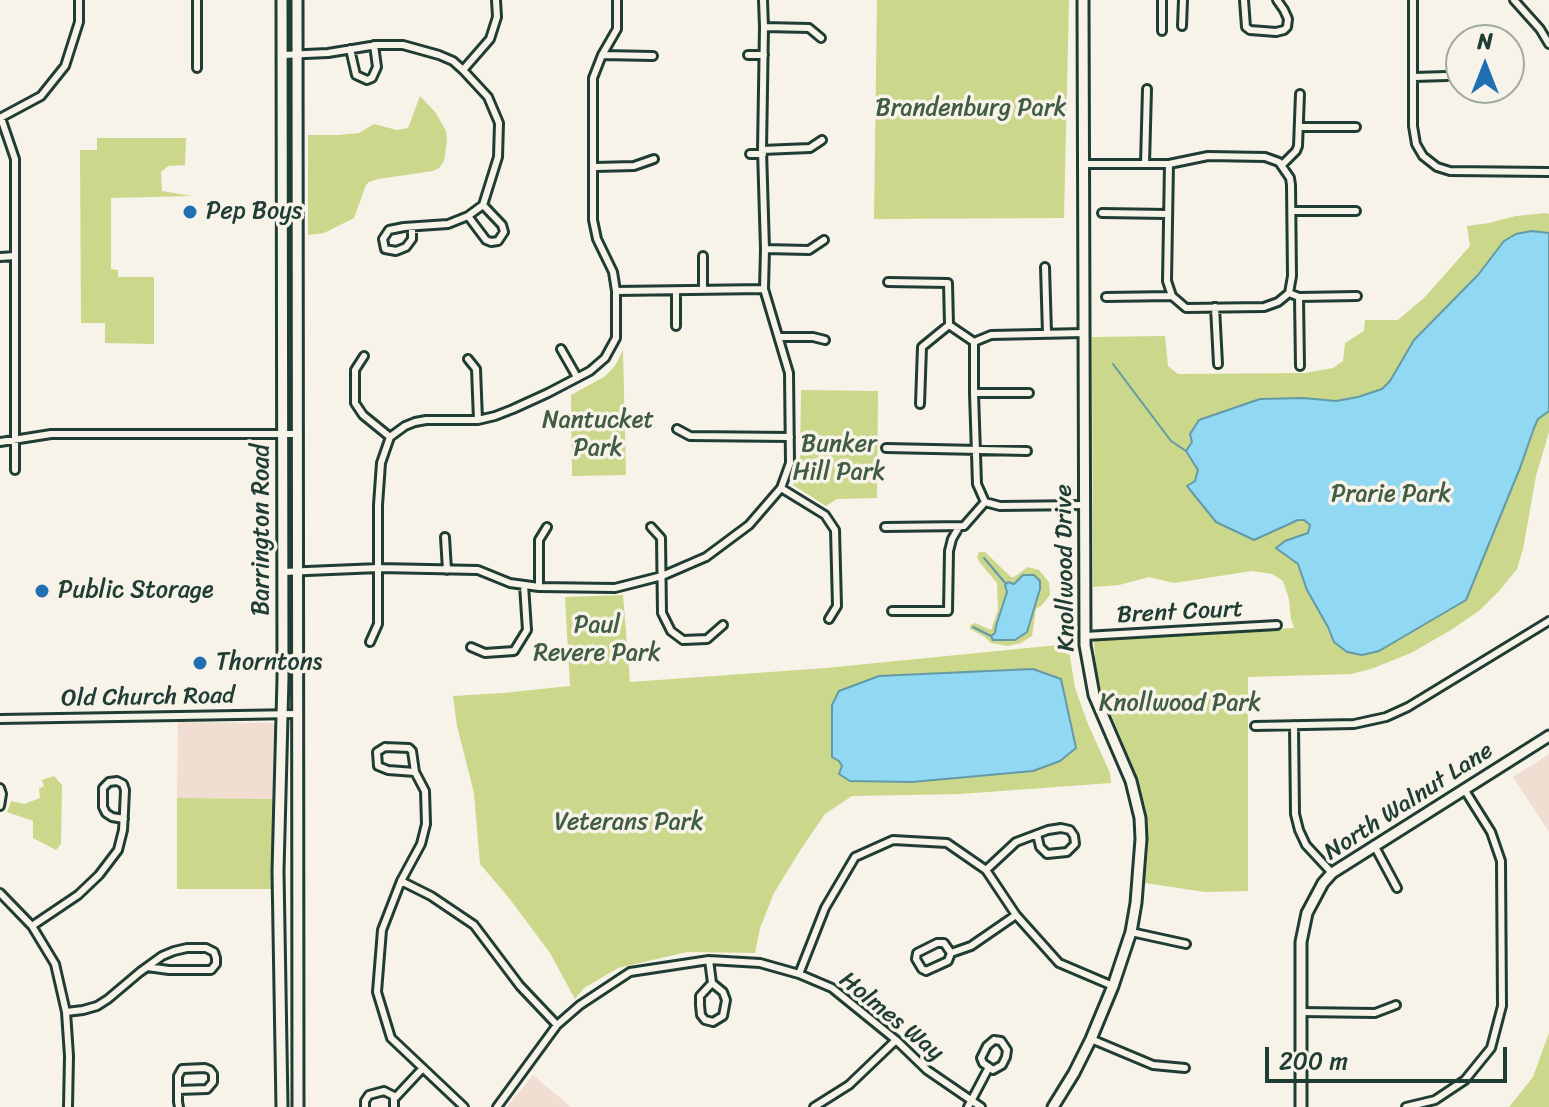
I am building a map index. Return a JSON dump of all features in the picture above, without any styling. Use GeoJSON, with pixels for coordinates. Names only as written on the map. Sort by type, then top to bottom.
{"type":"FeatureCollection","features":[{"type":"Feature","properties":{"kind":"main road","name":"Barrington Road"},"geometry":{"type":"LineString","coordinates":[[282,0],[283,572],[278,871],[282,1107]]}},
{"type":"Feature","properties":{"kind":"main road","name":"Barrington Road"},"geometry":{"type":"LineString","coordinates":[[297,0],[298,1107]]}},
{"type":"Feature","properties":{"kind":"main road","name":"Knollwood Drive"},"geometry":{"type":"LineString","coordinates":[[1053,1107],[1091,1039],[1113,986],[1131,932],[1140,868],[1140,818],[1131,781],[1094,695],[1085,636],[1083,0]]}},
{"type":"Feature","properties":{"kind":"main road","name":"North Walnut Lane"},"geometry":{"type":"LineString","coordinates":[[1301,1107],[1300,951],[1304,923],[1316,894],[1332,873],[1549,736]]}},
{"type":"Feature","properties":{"kind":"street"},"geometry":{"type":"LineString","coordinates":[[15,470],[15,159],[1,118],[41,96],[65,66],[79,22],[79,0]]}},
{"type":"Feature","properties":{"kind":"street"},"geometry":{"type":"LineString","coordinates":[[197,0],[197,68]]}},
{"type":"Feature","properties":{"kind":"street"},"geometry":{"type":"LineString","coordinates":[[463,70],[490,39],[497,17],[496,0]]}},
{"type":"Feature","properties":{"kind":"street"},"geometry":{"type":"LineString","coordinates":[[370,642],[378,624],[381,463],[390,437],[415,422],[478,420],[513,409],[590,371],[605,358],[616,338],[613,272],[597,239],[593,220],[593,78],[617,29],[617,0]]}},
{"type":"Feature","properties":{"kind":"street"},"geometry":{"type":"LineString","coordinates":[[283,572],[379,568],[478,570],[510,583],[539,587],[615,588],[662,576],[706,557],[749,525],[781,488],[790,463],[789,373],[764,289],[763,0]]}},
{"type":"Feature","properties":{"kind":"street"},"geometry":{"type":"LineString","coordinates":[[1162,0],[1162,31]]}},
{"type":"Feature","properties":{"kind":"street"},"geometry":{"type":"LineString","coordinates":[[1182,26],[1183,0]]}},
{"type":"Feature","properties":{"kind":"street"},"geometry":{"type":"LineString","coordinates":[[1244,0],[1246,27],[1276,32],[1287,27],[1288,19],[1277,0]]}},
{"type":"Feature","properties":{"kind":"street"},"geometry":{"type":"LineString","coordinates":[[1413,0],[1413,126],[1414,138],[1423,156],[1444,170],[1457,172],[1549,172]]}},
{"type":"Feature","properties":{"kind":"street"},"geometry":{"type":"LineString","coordinates":[[1514,0],[1548,39]]}},
{"type":"Feature","properties":{"kind":"street"},"geometry":{"type":"LineString","coordinates":[[764,27],[809,28],[821,38]]}},
{"type":"Feature","properties":{"kind":"street"},"geometry":{"type":"LineString","coordinates":[[283,55],[374,45],[403,45],[453,61],[488,97],[499,123],[498,157],[483,205],[468,216],[448,224],[412,227],[389,230],[383,239],[385,249],[396,251],[406,247],[412,239],[412,227]]}},
{"type":"Feature","properties":{"kind":"street"},"geometry":{"type":"LineString","coordinates":[[350,49],[356,75],[367,80],[372,78],[377,67],[374,45]]}},
{"type":"Feature","properties":{"kind":"street"},"geometry":{"type":"LineString","coordinates":[[602,55],[653,56]]}},
{"type":"Feature","properties":{"kind":"street"},"geometry":{"type":"LineString","coordinates":[[748,55],[764,55]]}},
{"type":"Feature","properties":{"kind":"street"},"geometry":{"type":"LineString","coordinates":[[1414,77],[1445,76]]}},
{"type":"Feature","properties":{"kind":"street"},"geometry":{"type":"LineString","coordinates":[[1145,164],[1147,89]]}},
{"type":"Feature","properties":{"kind":"street"},"geometry":{"type":"LineString","coordinates":[[1282,165],[1298,146],[1300,94]]}},
{"type":"Feature","properties":{"kind":"street"},"geometry":{"type":"LineString","coordinates":[[1300,127],[1356,127]]}},
{"type":"Feature","properties":{"kind":"street"},"geometry":{"type":"LineString","coordinates":[[750,154],[810,148],[822,140]]}},
{"type":"Feature","properties":{"kind":"street"},"geometry":{"type":"LineString","coordinates":[[1083,164],[1169,164],[1208,156],[1274,159],[1290,178],[1292,276],[1289,293],[1278,302],[1264,307],[1186,308],[1172,296],[1167,281],[1169,164]]}},
{"type":"Feature","properties":{"kind":"street"},"geometry":{"type":"LineString","coordinates":[[595,167],[634,166],[654,159]]}},
{"type":"Feature","properties":{"kind":"street"},"geometry":{"type":"LineString","coordinates":[[468,216],[486,240],[498,241],[504,232],[502,225],[483,205]]}},
{"type":"Feature","properties":{"kind":"street"},"geometry":{"type":"LineString","coordinates":[[1292,211],[1356,211]]}},
{"type":"Feature","properties":{"kind":"street"},"geometry":{"type":"LineString","coordinates":[[1102,213],[1167,214]]}},
{"type":"Feature","properties":{"kind":"street"},"geometry":{"type":"LineString","coordinates":[[765,249],[809,250],[824,240]]}},
{"type":"Feature","properties":{"kind":"street"},"geometry":{"type":"LineString","coordinates":[[0,257],[15,256]]}},
{"type":"Feature","properties":{"kind":"street"},"geometry":{"type":"LineString","coordinates":[[703,256],[703,289]]}},
{"type":"Feature","properties":{"kind":"street"},"geometry":{"type":"LineString","coordinates":[[1045,267],[1047,333]]}},
{"type":"Feature","properties":{"kind":"street"},"geometry":{"type":"LineString","coordinates":[[888,282],[948,283],[949,325]]}},
{"type":"Feature","properties":{"kind":"street"},"geometry":{"type":"LineString","coordinates":[[616,291],[764,289]]}},
{"type":"Feature","properties":{"kind":"street"},"geometry":{"type":"LineString","coordinates":[[676,292],[676,326]]}},
{"type":"Feature","properties":{"kind":"street"},"geometry":{"type":"LineString","coordinates":[[1289,293],[1299,297],[1357,296]]}},
{"type":"Feature","properties":{"kind":"street"},"geometry":{"type":"LineString","coordinates":[[1106,297],[1172,296]]}},
{"type":"Feature","properties":{"kind":"street"},"geometry":{"type":"LineString","coordinates":[[1299,297],[1300,366]]}},
{"type":"Feature","properties":{"kind":"street"},"geometry":{"type":"LineString","coordinates":[[1215,307],[1218,364]]}},
{"type":"Feature","properties":{"kind":"street"},"geometry":{"type":"LineString","coordinates":[[949,325],[974,342]]}},
{"type":"Feature","properties":{"kind":"street"},"geometry":{"type":"LineString","coordinates":[[920,404],[922,347],[949,325]]}},
{"type":"Feature","properties":{"kind":"street"},"geometry":{"type":"LineString","coordinates":[[974,342],[991,335],[1084,333]]}},
{"type":"Feature","properties":{"kind":"street"},"geometry":{"type":"LineString","coordinates":[[780,337],[825,340]]}},
{"type":"Feature","properties":{"kind":"street"},"geometry":{"type":"LineString","coordinates":[[974,342],[977,484],[985,502]]}},
{"type":"Feature","properties":{"kind":"street"},"geometry":{"type":"LineString","coordinates":[[773,349],[782,346]]}},
{"type":"Feature","properties":{"kind":"street"},"geometry":{"type":"LineString","coordinates":[[561,349],[577,377]]}},
{"type":"Feature","properties":{"kind":"street"},"geometry":{"type":"LineString","coordinates":[[364,356],[355,370],[355,403],[363,415],[390,437]]}},
{"type":"Feature","properties":{"kind":"street"},"geometry":{"type":"LineString","coordinates":[[468,359],[476,369],[478,420]]}},
{"type":"Feature","properties":{"kind":"street"},"geometry":{"type":"LineString","coordinates":[[974,393],[1029,393]]}},
{"type":"Feature","properties":{"kind":"street"},"geometry":{"type":"LineString","coordinates":[[677,429],[690,436],[790,437]]}},
{"type":"Feature","properties":{"kind":"street"},"geometry":{"type":"LineString","coordinates":[[0,442],[37,435],[74,433],[297,434]]}},
{"type":"Feature","properties":{"kind":"street"},"geometry":{"type":"LineString","coordinates":[[886,448],[1027,451]]}},
{"type":"Feature","properties":{"kind":"street"},"geometry":{"type":"LineString","coordinates":[[781,488],[825,515],[835,530],[837,606],[829,619]]}},
{"type":"Feature","properties":{"kind":"street"},"geometry":{"type":"LineString","coordinates":[[985,502],[1000,506],[1084,505]]}},
{"type":"Feature","properties":{"kind":"street"},"geometry":{"type":"LineString","coordinates":[[885,527],[964,526],[985,502]]}},
{"type":"Feature","properties":{"kind":"street"},"geometry":{"type":"LineString","coordinates":[[539,587],[539,540],[547,527]]}},
{"type":"Feature","properties":{"kind":"street"},"geometry":{"type":"LineString","coordinates":[[651,527],[661,538],[662,613],[671,631],[683,640],[707,639],[723,625]]}},
{"type":"Feature","properties":{"kind":"street"},"geometry":{"type":"LineString","coordinates":[[892,611],[948,611],[949,551],[959,527]]}},
{"type":"Feature","properties":{"kind":"street"},"geometry":{"type":"LineString","coordinates":[[445,537],[447,570]]}},
{"type":"Feature","properties":{"kind":"street"},"geometry":{"type":"LineString","coordinates":[[471,647],[485,653],[514,651],[527,630],[524,585]]}},
{"type":"Feature","properties":{"kind":"street"},"geometry":{"type":"LineString","coordinates":[[1255,726],[1354,724],[1396,713],[1549,621]]}},
{"type":"Feature","properties":{"kind":"street","name":"Brent Court"},"geometry":{"type":"LineString","coordinates":[[1085,636],[1277,625]]}},
{"type":"Feature","properties":{"kind":"street","name":"Old Church Road"},"geometry":{"type":"LineString","coordinates":[[0,719],[297,714]]}},
{"type":"Feature","properties":{"kind":"street"},"geometry":{"type":"LineString","coordinates":[[1294,725],[1295,814],[1299,830],[1306,845],[1332,873]]}},
{"type":"Feature","properties":{"kind":"street"},"geometry":{"type":"LineString","coordinates":[[415,772],[381,769],[376,764],[377,752],[385,747],[409,748],[414,754],[415,772],[425,791],[427,806],[421,844],[401,881],[382,930],[377,992],[391,1038],[464,1107]]}},
{"type":"Feature","properties":{"kind":"street"},"geometry":{"type":"LineString","coordinates":[[32,926],[78,895],[99,875],[118,850],[124,819],[125,790],[123,784],[117,781],[109,782],[103,788],[103,807],[112,817],[124,819]]}},
{"type":"Feature","properties":{"kind":"street"},"geometry":{"type":"LineString","coordinates":[[0,788],[0,806]]}},
{"type":"Feature","properties":{"kind":"street"},"geometry":{"type":"LineString","coordinates":[[1406,1107],[1435,1100],[1465,1080],[1491,1048],[1502,1006],[1501,861],[1491,832],[1464,789]]}},
{"type":"Feature","properties":{"kind":"street"},"geometry":{"type":"LineString","coordinates":[[986,870],[1016,842],[1037,834],[1048,830],[1067,829],[1072,832],[1074,847],[1067,852],[1050,854],[1042,849],[1037,834]]}},
{"type":"Feature","properties":{"kind":"street"},"geometry":{"type":"LineString","coordinates":[[799,974],[825,908],[855,857],[893,840],[947,843],[986,870],[1016,915],[1059,963],[1113,986]]}},
{"type":"Feature","properties":{"kind":"street"},"geometry":{"type":"LineString","coordinates":[[1374,845],[1397,888]]}},
{"type":"Feature","properties":{"kind":"street"},"geometry":{"type":"LineString","coordinates":[[401,881],[431,896],[474,925],[520,986],[557,1025]]}},
{"type":"Feature","properties":{"kind":"street"},"geometry":{"type":"LineString","coordinates":[[0,893],[32,926],[55,964],[66,1012],[68,1107]]}},
{"type":"Feature","properties":{"kind":"street"},"geometry":{"type":"LineString","coordinates":[[951,953],[971,946],[1016,915]]}},
{"type":"Feature","properties":{"kind":"street"},"geometry":{"type":"LineString","coordinates":[[1131,932],[1186,944]]}},
{"type":"Feature","properties":{"kind":"street"},"geometry":{"type":"LineString","coordinates":[[937,943],[944,943],[951,953],[948,961],[926,971],[916,959],[917,953],[937,943]]}},
{"type":"Feature","properties":{"kind":"street"},"geometry":{"type":"LineString","coordinates":[[66,1012],[97,1006],[108,999],[147,967],[162,956],[174,951],[211,949],[216,958],[211,970],[147,967]]}},
{"type":"Feature","properties":{"kind":"street"},"geometry":{"type":"LineString","coordinates":[[709,960],[712,983],[723,992],[726,1000],[723,1016],[713,1022],[701,1015],[700,1005],[700,996],[712,983]]}},
{"type":"Feature","properties":{"kind":"street","name":"Holmes Way"},"geometry":{"type":"LineString","coordinates":[[497,1107],[557,1025],[580,1005],[630,972],[709,960],[760,963],[799,974],[832,988],[969,1104],[981,1107]]}},
{"type":"Feature","properties":{"kind":"street"},"geometry":{"type":"LineString","coordinates":[[1300,1012],[1375,1013],[1396,1005]]}},
{"type":"Feature","properties":{"kind":"street"},"geometry":{"type":"LineString","coordinates":[[1091,1039],[1153,1065],[1185,1068]]}},
{"type":"Feature","properties":{"kind":"street"},"geometry":{"type":"LineString","coordinates":[[814,1107],[849,1085],[896,1040]]}},
{"type":"Feature","properties":{"kind":"street"},"geometry":{"type":"LineString","coordinates":[[994,1040],[1001,1041],[1006,1046],[1006,1057],[998,1069],[988,1069],[981,1058],[994,1040]]}},
{"type":"Feature","properties":{"kind":"street"},"geometry":{"type":"LineString","coordinates":[[178,1090],[207,1089],[213,1082],[213,1074],[205,1068],[182,1069],[178,1076],[178,1090],[179,1107]]}},
{"type":"Feature","properties":{"kind":"street"},"geometry":{"type":"LineString","coordinates":[[394,1099],[422,1069]]}},
{"type":"Feature","properties":{"kind":"street"},"geometry":{"type":"LineString","coordinates":[[969,1104],[988,1069]]}},
{"type":"Feature","properties":{"kind":"street"},"geometry":{"type":"LineString","coordinates":[[365,1107],[366,1098],[380,1091],[388,1092],[394,1099],[394,1107]]}},
{"type":"Feature","properties":{"kind":"shaded area"},"geometry":{"type":"Polygon","coordinates":[[[178,722],[277,723],[276,799],[177,798],[178,722]]]}},
{"type":"Feature","properties":{"kind":"shaded area"},"geometry":{"type":"Polygon","coordinates":[[[1549,754],[1549,832],[1513,777],[1549,754]]]}},
{"type":"Feature","properties":{"kind":"shaded area"},"geometry":{"type":"Polygon","coordinates":[[[533,1075],[571,1107],[507,1107],[533,1075]]]}},
{"type":"Feature","properties":{"kind":"green space","name":"Brandenburg Park"},"geometry":{"type":"Polygon","coordinates":[[[877,0],[1069,0],[1064,218],[874,219],[877,0]]]}},
{"type":"Feature","properties":{"kind":"green space"},"geometry":{"type":"Polygon","coordinates":[[[420,96],[436,113],[446,131],[444,161],[439,168],[369,182],[354,218],[324,233],[308,235],[308,135],[359,133],[374,124],[397,130],[408,128],[420,96]]]}},
{"type":"Feature","properties":{"kind":"green space"},"geometry":{"type":"Polygon","coordinates":[[[97,138],[186,138],[185,165],[168,166],[161,172],[162,191],[192,196],[111,198],[111,269],[118,270],[118,277],[154,277],[154,344],[105,343],[105,323],[81,323],[80,150],[97,150],[97,138]]]}},
{"type":"Feature","properties":{"kind":"green space","name":"Prarie Park"},"geometry":{"type":"Polygon","coordinates":[[[1549,214],[1549,432],[1536,476],[1517,569],[1480,610],[1411,653],[1351,674],[1248,677],[1248,891],[1205,892],[1145,883],[1148,848],[1146,810],[1138,780],[1100,687],[1094,642],[1099,639],[1294,628],[1283,581],[1272,574],[1252,571],[1174,583],[1149,577],[1119,585],[1093,587],[1092,337],[1165,336],[1168,366],[1178,374],[1305,373],[1333,368],[1343,361],[1345,343],[1364,331],[1365,320],[1398,320],[1424,298],[1470,246],[1467,226],[1549,214]]]}},
{"type":"Feature","properties":{"kind":"green space","name":"Nantucket Park"},"geometry":{"type":"Polygon","coordinates":[[[623,350],[626,475],[572,476],[571,395],[604,377],[615,366],[623,350]]]}},
{"type":"Feature","properties":{"kind":"green space","name":"Bunker Hill Park"},"geometry":{"type":"Polygon","coordinates":[[[801,390],[878,391],[877,498],[837,499],[826,506],[793,485],[800,463],[801,390]]]}},
{"type":"Feature","properties":{"kind":"green space"},"geometry":{"type":"Polygon","coordinates":[[[979,552],[985,552],[1011,577],[1028,567],[1039,570],[1049,582],[1050,595],[1036,609],[1032,636],[1021,643],[1008,646],[991,643],[970,629],[970,625],[975,623],[991,630],[998,610],[997,583],[980,563],[977,557],[979,552]]]}},
{"type":"Feature","properties":{"kind":"green space","name":"Veterans Park"},"geometry":{"type":"Polygon","coordinates":[[[623,595],[630,682],[826,668],[1068,644],[1075,688],[1110,773],[1111,783],[960,794],[852,796],[825,814],[801,849],[774,893],[760,928],[755,953],[687,952],[618,968],[584,988],[575,999],[550,953],[480,864],[474,793],[457,726],[453,696],[570,686],[565,597],[623,595]]]}},
{"type":"Feature","properties":{"kind":"green space"},"geometry":{"type":"Polygon","coordinates":[[[54,776],[62,785],[61,844],[56,850],[33,838],[33,821],[7,812],[11,801],[24,804],[40,798],[39,789],[44,786],[42,780],[54,776]]]}},
{"type":"Feature","properties":{"kind":"green space"},"geometry":{"type":"Polygon","coordinates":[[[177,798],[276,799],[276,889],[177,889],[177,798]]]}},
{"type":"Feature","properties":{"kind":"green space"},"geometry":{"type":"Polygon","coordinates":[[[1549,1033],[1549,1107],[1509,1107],[1533,1077],[1549,1033]]]}},
{"type":"Feature","properties":{"kind":"water","name":"Prarie Park"},"geometry":{"type":"Polygon","coordinates":[[[1532,231],[1549,233],[1549,411],[1538,419],[1534,428],[1466,600],[1379,651],[1362,655],[1347,652],[1334,642],[1307,590],[1298,564],[1276,548],[1285,541],[1308,533],[1310,525],[1298,520],[1254,540],[1216,522],[1187,486],[1195,481],[1198,470],[1186,451],[1192,442],[1190,434],[1199,420],[1260,399],[1336,401],[1382,389],[1414,340],[1478,275],[1504,241],[1516,234],[1532,231]]]}},
{"type":"Feature","properties":{"kind":"water"},"geometry":{"type":"Polygon","coordinates":[[[1023,575],[1034,575],[1040,581],[1027,632],[1015,640],[993,640],[991,636],[995,633],[1007,592],[1005,585],[1008,582],[1014,584],[1023,575]]]}},
{"type":"Feature","properties":{"kind":"water"},"geometry":{"type":"Polygon","coordinates":[[[1033,669],[1061,679],[1076,748],[1060,761],[1033,771],[912,782],[850,781],[839,774],[842,766],[832,757],[832,705],[839,691],[879,676],[1033,669]]]}},
{"type":"Feature","properties":{"kind":"waterway"},"geometry":{"type":"LineString","coordinates":[[1113,364],[1171,441],[1186,451]]}},
{"type":"Feature","properties":{"kind":"waterway"},"geometry":{"type":"LineString","coordinates":[[984,558],[1006,584]]}},
{"type":"Feature","properties":{"kind":"waterway"},"geometry":{"type":"LineString","coordinates":[[973,627],[991,636]]}},
{"type":"Feature","properties":{"kind":"place","name":"Pep Boys"},"geometry":{"type":"Point","coordinates":[190,212]}},
{"type":"Feature","properties":{"kind":"place","name":"Public Storage"},"geometry":{"type":"Point","coordinates":[42,591]}},
{"type":"Feature","properties":{"kind":"place","name":"Thorntons"},"geometry":{"type":"Point","coordinates":[200,663]}},
{"type":"Feature","properties":{"kind":"park label","name":"Paul Revere Park"},"geometry":{"type":"Point","coordinates":[597,640]}},
{"type":"Feature","properties":{"kind":"park label","name":"Knollwood Park"},"geometry":{"type":"Point","coordinates":[1180,704]}}]}
